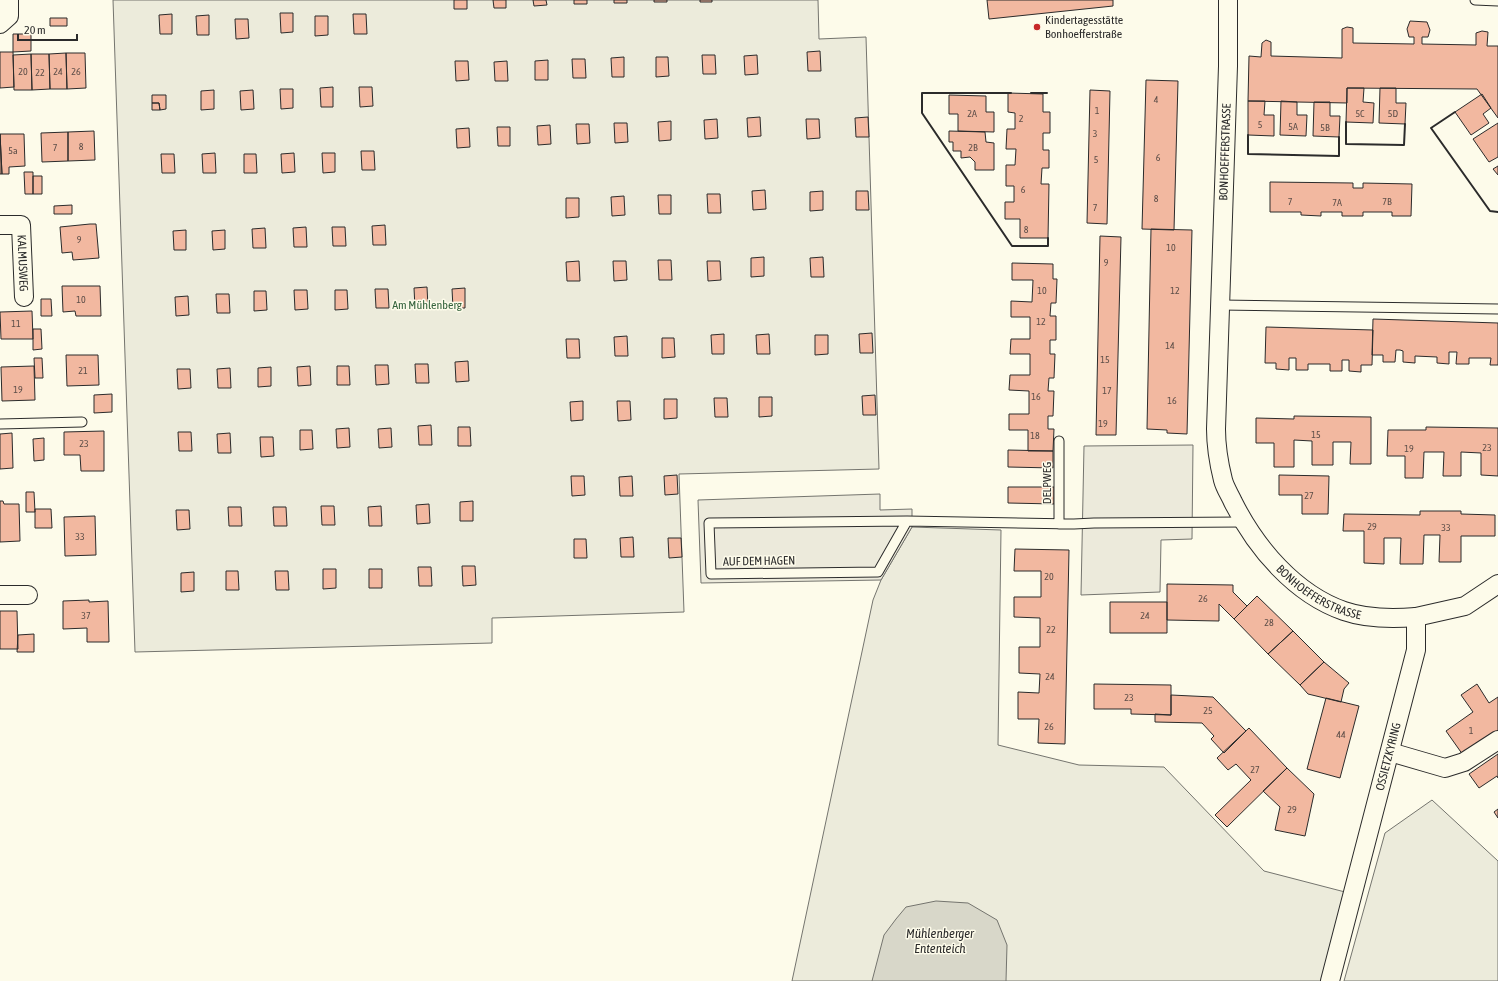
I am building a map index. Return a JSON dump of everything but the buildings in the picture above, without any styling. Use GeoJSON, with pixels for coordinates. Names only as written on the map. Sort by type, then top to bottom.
{"type":"FeatureCollection","features":[{"type":"Feature","properties":{"kind":"street"},"geometry":{"type":"LineString","coordinates":[[0,24],[9,16],[9,0]]}},
{"type":"Feature","properties":{"kind":"street","name":"BONHOEFFERSTRASSE"},"geometry":{"type":"LineString","coordinates":[[1228,0],[1228,66],[1216,441],[1223,482],[1243,522],[1263,549],[1286,575],[1316,598],[1344,611],[1379,619],[1416,617]]}},
{"type":"Feature","properties":{"kind":"street","name":"KALMUSWEG"},"geometry":{"type":"LineString","coordinates":[[0,225],[20,225],[24,297]]}},
{"type":"Feature","properties":{"kind":"street"},"geometry":{"type":"LineString","coordinates":[[1416,617],[1465,606],[1498,584]]}},
{"type":"Feature","properties":{"kind":"street"},"geometry":{"type":"LineString","coordinates":[[0,595],[28,595]]}},
{"type":"Feature","properties":{"kind":"street","name":"OSSIETZKYRING"},"geometry":{"type":"LineString","coordinates":[[1330,981],[1416,650],[1416,617]]}},
{"type":"Feature","properties":{"kind":"street"},"geometry":{"type":"LineString","coordinates":[[1390,752],[1445,768],[1464,762],[1498,740]]}},
{"type":"Feature","properties":{"kind":"lane"},"geometry":{"type":"LineString","coordinates":[[1475,0],[1498,1]]}},
{"type":"Feature","properties":{"kind":"lane"},"geometry":{"type":"LineString","coordinates":[[1221,304],[1498,309]]}},
{"type":"Feature","properties":{"kind":"lane"},"geometry":{"type":"LineString","coordinates":[[0,424],[82,422]]}},
{"type":"Feature","properties":{"kind":"lane","name":"DELPWEG"},"geometry":{"type":"LineString","coordinates":[[1059,441],[1059,524]]}},
{"type":"Feature","properties":{"kind":"lane","name":"AUF DEM HAGEN"},"geometry":{"type":"LineString","coordinates":[[907,521],[878,572],[711,574],[709,523],[907,521],[1074,524],[1243,522]]}},
{"type":"Feature","properties":{"kind":"green space","name":"Am Mühlenberg"},"geometry":{"type":"Polygon","coordinates":[[[113,0],[818,0],[819,39],[866,37],[879,469],[679,474],[684,612],[492,618],[492,643],[135,652],[113,0]]]}},
{"type":"Feature","properties":{"kind":"green space"},"geometry":{"type":"Polygon","coordinates":[[[912,527],[1001,530],[998,745],[1079,765],[1164,767],[1264,871],[1345,892],[1322,981],[792,981],[873,600],[881,580],[912,527]]]}},
{"type":"Feature","properties":{"kind":"green space"},"geometry":{"type":"Polygon","coordinates":[[[1432,800],[1498,861],[1498,981],[1344,981],[1385,833],[1432,800]]]}},
{"type":"Feature","properties":{"kind":"shaded area"},"geometry":{"type":"Polygon","coordinates":[[[1193,445],[1192,539],[1161,540],[1160,592],[1081,595],[1084,446],[1193,445]]]}},
{"type":"Feature","properties":{"kind":"shaded area"},"geometry":{"type":"Polygon","coordinates":[[[880,494],[880,510],[912,509],[912,527],[881,580],[701,583],[698,500],[880,494]]]}},
{"type":"Feature","properties":{"kind":"water","name":"Mühlenberger Ententeich"},"geometry":{"type":"Polygon","coordinates":[[[936,901],[968,903],[997,920],[1007,945],[1006,981],[872,981],[884,935],[896,919],[906,907],[936,901]]]}},
{"type":"Feature","properties":{"kind":"wall"},"geometry":{"type":"LineString","coordinates":[[1011,93],[922,93],[922,113],[1012,246],[1048,246],[1048,238]]}},
{"type":"Feature","properties":{"kind":"wall"},"geometry":{"type":"LineString","coordinates":[[1031,93],[1047,93]]}},
{"type":"Feature","properties":{"kind":"wall"},"geometry":{"type":"LineString","coordinates":[[1455,112],[1431,128],[1490,211],[1498,212]]}},
{"type":"Feature","properties":{"kind":"wall"},"geometry":{"type":"LineString","coordinates":[[1346,122],[1346,144],[1404,145],[1405,124]]}},
{"type":"Feature","properties":{"kind":"wall"},"geometry":{"type":"LineString","coordinates":[[1248,135],[1248,154],[1339,156],[1339,137]]}},
{"type":"Feature","properties":{"kind":"place","name":"Kindertagesstätte Bonhoefferstraße"},"geometry":{"type":"Point","coordinates":[1037,27]}}]}
